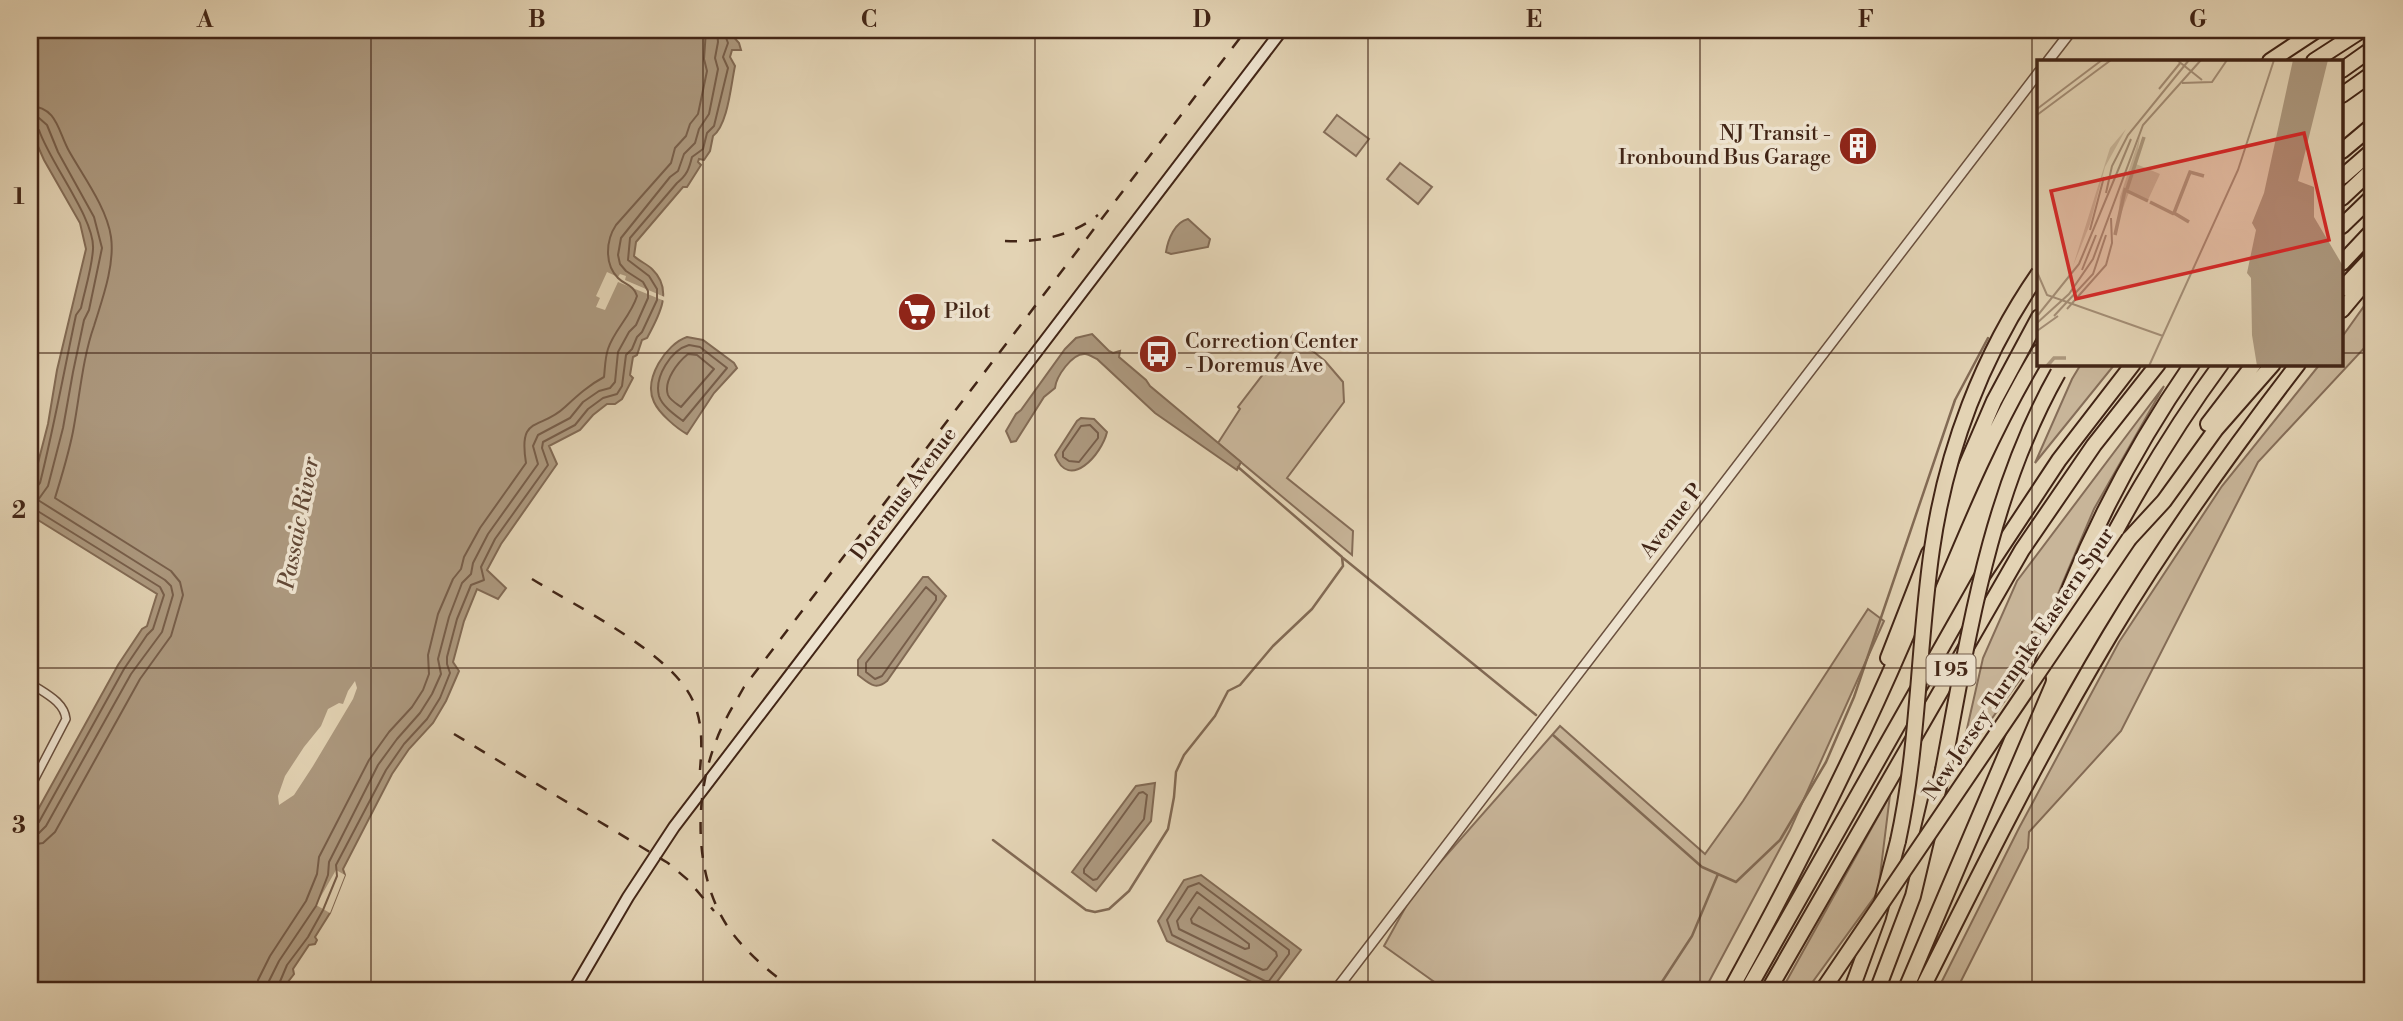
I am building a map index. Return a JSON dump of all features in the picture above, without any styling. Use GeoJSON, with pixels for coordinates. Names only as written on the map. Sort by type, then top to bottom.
{"type":"FeatureCollection","features":[{"type":"Feature","properties":{"kind":"highway"},"geometry":{"type":"LineString","coordinates":[[2272,60],[2317,30]]}},
{"type":"Feature","properties":{"kind":"highway"},"geometry":{"type":"LineString","coordinates":[[2316,60],[2362,30]]}},
{"type":"Feature","properties":{"kind":"highway"},"geometry":{"type":"LineString","coordinates":[[2344,69],[2373,48]]}},
{"type":"Feature","properties":{"kind":"highway"},"geometry":{"type":"LineString","coordinates":[[2344,93],[2373,73]]}},
{"type":"Feature","properties":{"kind":"highway"},"geometry":{"type":"LineString","coordinates":[[2344,150],[2373,125]]}},
{"type":"Feature","properties":{"kind":"highway"},"geometry":{"type":"LineString","coordinates":[[2344,175],[2373,150]]}},
{"type":"Feature","properties":{"kind":"highway"},"geometry":{"type":"LineString","coordinates":[[2344,196],[2373,169]]}},
{"type":"Feature","properties":{"kind":"highway"},"geometry":{"type":"LineString","coordinates":[[2344,224],[2373,196]]}},
{"type":"Feature","properties":{"kind":"highway"},"geometry":{"type":"LineString","coordinates":[[2344,261],[2373,230]]}},
{"type":"Feature","properties":{"kind":"highway"},"geometry":{"type":"LineString","coordinates":[[2344,287],[2373,256]]}},
{"type":"Feature","properties":{"kind":"highway"},"geometry":{"type":"LineString","coordinates":[[2344,308],[2373,273]]}},
{"type":"Feature","properties":{"kind":"highway"},"geometry":{"type":"LineString","coordinates":[[1851,991],[1878,918],[1898,841],[1914,740],[1932,552],[1949,468],[1960,429],[1984,370],[2013,314],[2037,276]]}},
{"type":"Feature","properties":{"kind":"highway"},"geometry":{"type":"LineString","coordinates":[[1877,702],[1891,647],[1958,483],[1994,401],[2037,321]]}},
{"type":"Feature","properties":{"kind":"highway","name":"I 95"},"geometry":{"type":"LineString","coordinates":[[1730,991],[1816,830],[1877,702],[1978,468],[2006,410],[2037,356]]}},
{"type":"Feature","properties":{"kind":"highway","name":"I 95"},"geometry":{"type":"LineString","coordinates":[[1746,991],[1981,578],[2059,460],[2131,366]]}},
{"type":"Feature","properties":{"kind":"highway","name":"New Jersey Turnpike Eastern Spur"},"geometry":{"type":"LineString","coordinates":[[1768,991],[2017,559],[2094,445],[2156,366]]}},
{"type":"Feature","properties":{"kind":"highway"},"geometry":{"type":"LineString","coordinates":[[2037,680],[2054,626],[2106,511],[2145,436],[2191,366]]}},
{"type":"Feature","properties":{"kind":"highway"},"geometry":{"type":"LineString","coordinates":[[1905,991],[2037,680],[2132,498],[2175,428],[2220,366]]}},
{"type":"Feature","properties":{"kind":"highway"},"geometry":{"type":"LineString","coordinates":[[2167,490],[2253,366]]}},
{"type":"Feature","properties":{"kind":"highway"},"geometry":{"type":"LineString","coordinates":[[2167,490],[2271,366]]}},
{"type":"Feature","properties":{"kind":"highway"},"geometry":{"type":"LineString","coordinates":[[1921,991],[2043,753],[2110,635],[2208,485],[2297,366]]}},
{"type":"Feature","properties":{"kind":"highway","name":"I 95"},"geometry":{"type":"LineString","coordinates":[[1877,991],[1913,896],[1943,770],[1991,537],[2037,412],[2062,367]]}},
{"type":"Feature","properties":{"kind":"highway","name":"New Jersey Turnpike Eastern Spur"},"geometry":{"type":"LineString","coordinates":[[1822,991],[2129,539],[2167,490]]}},
{"type":"Feature","properties":{"kind":"main road","name":"Doremus Avenue"},"geometry":{"type":"LineString","coordinates":[[573,991],[628,897],[674,827],[1282,30]]}},
{"type":"Feature","properties":{"kind":"street"},"geometry":{"type":"LineString","coordinates":[[2049,60],[2072,30]]}},
{"type":"Feature","properties":{"kind":"street","name":"Avenue P"},"geometry":{"type":"LineString","coordinates":[[1335,991],[2037,75]]}},
{"type":"Feature","properties":{"kind":"street"},"geometry":{"type":"LineString","coordinates":[[30,683],[60,703],[65,709],[66,719],[30,788]]}},
{"type":"Feature","properties":{"kind":"shaded area"},"geometry":{"type":"Polygon","coordinates":[[[1337,115],[1369,139],[1356,156],[1324,132],[1337,115]]]}},
{"type":"Feature","properties":{"kind":"shaded area"},"geometry":{"type":"Polygon","coordinates":[[[1400,163],[1432,187],[1418,204],[1387,179],[1400,163]]]}},
{"type":"Feature","properties":{"kind":"shaded area"},"geometry":{"type":"Polygon","coordinates":[[[2367,302],[2369,343],[2258,462],[2121,731],[2029,832],[2028,848],[1956,991],[1937,991],[2019,828],[2119,642],[2222,486],[2318,366],[2344,366],[2344,334],[2367,302]]]}},
{"type":"Feature","properties":{"kind":"shaded area"},"geometry":{"type":"Polygon","coordinates":[[[1293,335],[1325,361],[1343,382],[1344,402],[1287,478],[1353,531],[1352,555],[1218,443],[1240,409],[1238,407],[1293,335]]]}},
{"type":"Feature","properties":{"kind":"shaded area"},"geometry":{"type":"Polygon","coordinates":[[[2080,366],[2113,366],[2035,463],[2080,366]]]}},
{"type":"Feature","properties":{"kind":"shaded area"},"geometry":{"type":"Polygon","coordinates":[[[2164,386],[2094,509],[2024,674],[1959,764],[1983,658],[2017,581],[2164,386]]]}},
{"type":"Feature","properties":{"kind":"shaded area"},"geometry":{"type":"Polygon","coordinates":[[[1868,609],[1884,621],[1790,830],[1704,991],[1447,991],[1384,946],[1414,892],[1560,726],[1705,854],[1743,801],[1868,609]]]}},
{"type":"Feature","properties":{"kind":"shaded area"},"geometry":{"type":"Polygon","coordinates":[[[1890,795],[1878,892],[1806,991],[1781,991],[1890,795]]]}},
{"type":"Feature","properties":{"kind":"water","name":"Passaic River"},"geometry":{"type":"Polygon","coordinates":[[[30,30],[735,30],[731,34],[741,50],[732,50],[730,57],[735,66],[728,104],[722,123],[713,136],[710,151],[704,160],[699,159],[701,165],[687,187],[683,187],[636,242],[634,256],[659,277],[663,294],[656,321],[647,338],[642,340],[637,355],[633,357],[630,375],[633,378],[622,399],[615,404],[607,404],[580,430],[549,446],[557,464],[501,544],[487,570],[506,588],[498,599],[477,589],[464,621],[453,662],[459,671],[446,701],[433,723],[409,749],[392,774],[343,869],[345,875],[330,913],[315,937],[315,944],[309,945],[293,969],[294,974],[281,991],[30,991],[30,824],[118,665],[142,629],[147,626],[157,594],[30,515],[30,494],[86,249],[80,223],[44,160],[30,120],[30,30]]]}},
{"type":"Feature","properties":{"kind":"water"},"geometry":{"type":"Polygon","coordinates":[[[1188,219],[1210,239],[1208,247],[1171,254],[1166,252],[1173,232],[1179,224],[1188,219]]]}},
{"type":"Feature","properties":{"kind":"water"},"geometry":{"type":"Polygon","coordinates":[[[1092,334],[1109,351],[1120,351],[1119,357],[1150,386],[1241,462],[1237,470],[1155,413],[1097,359],[1087,354],[1075,357],[1066,366],[1055,388],[1044,397],[1016,441],[1011,442],[1006,431],[1016,414],[1065,349],[1076,338],[1092,334]]]}},
{"type":"Feature","properties":{"kind":"water"},"geometry":{"type":"Polygon","coordinates":[[[687,337],[703,340],[737,368],[714,393],[687,434],[660,411],[651,393],[658,364],[671,347],[687,337]]]}},
{"type":"Feature","properties":{"kind":"water"},"geometry":{"type":"Polygon","coordinates":[[[1081,418],[1094,419],[1107,432],[1092,459],[1076,470],[1068,470],[1061,466],[1055,455],[1081,418]]]}},
{"type":"Feature","properties":{"kind":"water"},"geometry":{"type":"Polygon","coordinates":[[[923,577],[928,577],[946,596],[887,681],[872,685],[858,675],[858,660],[923,577]]]}},
{"type":"Feature","properties":{"kind":"water"},"geometry":{"type":"Polygon","coordinates":[[[1155,783],[1151,821],[1096,891],[1072,872],[1136,786],[1155,783]]]}},
{"type":"Feature","properties":{"kind":"water"},"geometry":{"type":"Polygon","coordinates":[[[1201,875],[1301,950],[1270,991],[1167,941],[1158,921],[1184,880],[1201,875]]]}},
{"type":"Feature","properties":{"kind":"pier"},"geometry":{"type":"Polygon","coordinates":[[[607,272],[618,277],[620,274],[626,276],[625,280],[667,298],[667,302],[618,282],[605,310],[596,307],[600,298],[596,296],[607,272]]]}},
{"type":"Feature","properties":{"kind":"pier"},"geometry":{"type":"Polygon","coordinates":[[[355,681],[357,688],[353,699],[313,766],[294,795],[279,805],[278,796],[285,776],[321,726],[328,709],[339,703],[343,704],[355,681]]]}},
{"type":"Feature","properties":{"kind":"pier"},"geometry":{"type":"Polygon","coordinates":[[[336,870],[345,875],[330,913],[316,905],[336,870]]]}},
{"type":"Feature","properties":{"kind":"waterway"},"geometry":{"type":"LineString","coordinates":[[1553,735],[1702,867],[1736,882],[1780,840],[1826,762],[1854,697],[1955,400],[1988,338]]}},
{"type":"Feature","properties":{"kind":"waterway"},"geometry":{"type":"LineString","coordinates":[[993,840],[1086,910],[1095,912],[1109,909],[1129,891],[1168,829],[1176,772],[1184,755],[1215,716],[1228,691],[1240,685],[1273,646],[1312,609],[1343,566],[1342,557],[1238,467]]}},
{"type":"Feature","properties":{"kind":"waterway"},"geometry":{"type":"LineString","coordinates":[[1343,558],[1536,715]]}},
{"type":"Feature","properties":{"kind":"waterway"},"geometry":{"type":"LineString","coordinates":[[1656,991],[1692,936],[1718,874]]}},
{"type":"Feature","properties":{"kind":"railway"},"geometry":{"type":"LineString","coordinates":[[796,991],[762,965],[733,934],[720,914],[704,867],[701,842],[703,791],[715,744],[728,714],[744,687],[1246,30]]}},
{"type":"Feature","properties":{"kind":"railway"},"geometry":{"type":"LineString","coordinates":[[1005,241],[1054,237],[1077,228],[1098,215]]}},
{"type":"Feature","properties":{"kind":"railway"},"geometry":{"type":"LineString","coordinates":[[532,579],[622,632],[682,683],[699,718],[700,770]]}},
{"type":"Feature","properties":{"kind":"railway"},"geometry":{"type":"LineString","coordinates":[[454,734],[668,863],[688,880],[714,911]]}},
{"type":"Feature","properties":{"kind":"place","name":"NJ Transit - Ironbound Bus Garage"},"geometry":{"type":"Point","coordinates":[1858,146]}},
{"type":"Feature","properties":{"kind":"place","name":"Pilot"},"geometry":{"type":"Point","coordinates":[917,312]}},
{"type":"Feature","properties":{"kind":"place","name":"Correction Center - Doremus Ave"},"geometry":{"type":"Point","coordinates":[1158,354]}}]}
